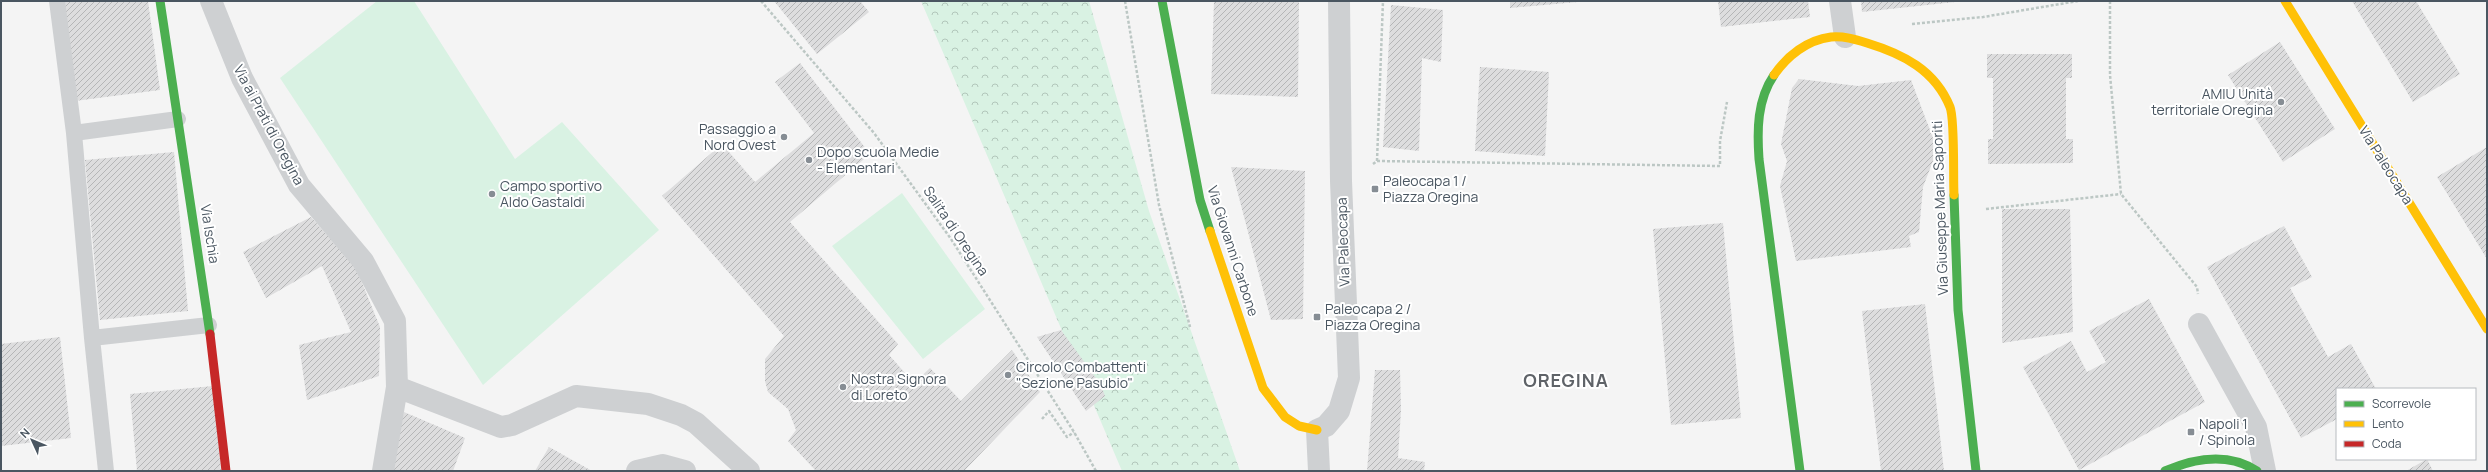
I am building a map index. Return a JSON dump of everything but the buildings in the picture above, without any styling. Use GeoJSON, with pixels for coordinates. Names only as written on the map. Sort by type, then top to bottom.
{"type":"FeatureCollection","features":[{"type":"Feature","properties":{"kind":"street","name":"Via Ischia"},"geometry":{"type":"LineString","coordinates":[[160,1],[209,325],[226,471]]}},
{"type":"Feature","properties":{"kind":"street","name":"Via ai Prati di Oregina"},"geometry":{"type":"LineString","coordinates":[[211,1],[242,78],[299,185],[363,261],[395,321],[397,386],[383,471]]}},
{"type":"Feature","properties":{"kind":"street","name":"Via Giovanni Carbone"},"geometry":{"type":"LineString","coordinates":[[1162,1],[1200,200],[1263,388],[1271,403],[1287,420],[1297,426],[1317,430]]}},
{"type":"Feature","properties":{"kind":"street","name":"Via Paleocapa"},"geometry":{"type":"LineString","coordinates":[[1317,430],[1326,426],[1339,411],[1349,378],[1341,181],[1339,1]]}},
{"type":"Feature","properties":{"kind":"street"},"geometry":{"type":"LineString","coordinates":[[1840,1],[1845,37]]}},
{"type":"Feature","properties":{"kind":"street","name":"Via Paleocapa"},"geometry":{"type":"LineString","coordinates":[[2285,1],[2487,329]]}},
{"type":"Feature","properties":{"kind":"street","name":"Via Giuseppe Maria Saporiti"},"geometry":{"type":"LineString","coordinates":[[1800,471],[1759,162],[1760,108],[1771,79],[1795,53],[1808,44],[1845,37],[1870,43],[1914,60],[1933,77],[1944,93],[1951,109],[1953,125],[1954,212],[1958,310],[1976,471]]}},
{"type":"Feature","properties":{"kind":"street"},"geometry":{"type":"LineString","coordinates":[[2200,324],[2256,426],[2265,471]]}},
{"type":"Feature","properties":{"kind":"street"},"geometry":{"type":"LineString","coordinates":[[397,386],[501,427],[512,425],[576,396],[648,404],[681,415],[696,423],[750,471]]}},
{"type":"Feature","properties":{"kind":"street"},"geometry":{"type":"LineString","coordinates":[[1317,430],[1319,471]]}},
{"type":"Feature","properties":{"kind":"street"},"geometry":{"type":"LineString","coordinates":[[2165,471],[2201,460],[2218,459],[2236,461],[2252,466],[2257,471]]}},
{"type":"Feature","properties":{"kind":"street"},"geometry":{"type":"LineString","coordinates":[[637,471],[662,465],[685,471]]}},
{"type":"Feature","properties":{"kind":"lane"},"geometry":{"type":"LineString","coordinates":[[56,1],[74,133],[92,338],[106,471]]}},
{"type":"Feature","properties":{"kind":"lane"},"geometry":{"type":"LineString","coordinates":[[74,133],[178,119]]}},
{"type":"Feature","properties":{"kind":"lane"},"geometry":{"type":"LineString","coordinates":[[92,338],[209,325]]}},
{"type":"Feature","properties":{"kind":"path","name":"Salita di Oregina"},"geometry":{"type":"LineString","coordinates":[[761,1],[874,133],[951,239],[1074,432],[1096,471]]}},
{"type":"Feature","properties":{"kind":"path"},"geometry":{"type":"LineString","coordinates":[[1125,1],[1159,205],[1190,327]]}},
{"type":"Feature","properties":{"kind":"path"},"geometry":{"type":"LineString","coordinates":[[1383,1],[1377,161],[1720,166],[1720,141],[1725,107],[1729,96]]}},
{"type":"Feature","properties":{"kind":"path"},"geometry":{"type":"LineString","coordinates":[[1870,43],[1898,26],[1947,19],[1983,17],[2078,1]]}},
{"type":"Feature","properties":{"kind":"path"},"geometry":{"type":"LineString","coordinates":[[2110,1],[2110,76],[2121,194],[2197,286],[2200,324]]}},
{"type":"Feature","properties":{"kind":"path"},"geometry":{"type":"LineString","coordinates":[[1954,212],[2121,194]]}},
{"type":"Feature","properties":{"kind":"path"},"geometry":{"type":"LineString","coordinates":[[1042,419],[1048,411],[1067,437],[1074,432]]}},
{"type":"Feature","properties":{"kind":"green space","name":"Campo sportivo Aldo Gastaldi"},"geometry":{"type":"Polygon","coordinates":[[[377,1],[414,1],[515,159],[562,122],[659,230],[483,385],[280,78],[377,1]]]}},
{"type":"Feature","properties":{"kind":"green space"},"geometry":{"type":"Polygon","coordinates":[[[921,1],[1089,1],[1149,211],[1240,471],[1122,471],[921,1]]]}},
{"type":"Feature","properties":{"kind":"green space"},"geometry":{"type":"Polygon","coordinates":[[[902,193],[985,309],[923,359],[832,246],[902,193]]]}},
{"type":"Feature","properties":{"kind":"traffic: fast"},"geometry":{"type":"LineString","coordinates":[[160,1],[210,334]]}},
{"type":"Feature","properties":{"kind":"traffic: fast"},"geometry":{"type":"LineString","coordinates":[[1162,1],[1200,200],[1210,231]]}},
{"type":"Feature","properties":{"kind":"traffic: fast"},"geometry":{"type":"LineString","coordinates":[[1774,75],[1764,95],[1759,116],[1759,159],[1800,471]]}},
{"type":"Feature","properties":{"kind":"traffic: fast"},"geometry":{"type":"LineString","coordinates":[[1954,195],[1958,310],[1976,471]]}},
{"type":"Feature","properties":{"kind":"traffic: fast"},"geometry":{"type":"LineString","coordinates":[[2165,471],[2176,466],[2211,459],[2235,461],[2257,471]]}},
{"type":"Feature","properties":{"kind":"traffic: slow"},"geometry":{"type":"LineString","coordinates":[[2285,1],[2487,329]]}},
{"type":"Feature","properties":{"kind":"traffic: slow"},"geometry":{"type":"LineString","coordinates":[[1774,75],[1785,61],[1798,50],[1806,45],[1831,37],[1849,38],[1880,47],[1893,52],[1916,65],[1927,73],[1936,83],[1944,94],[1950,107],[1952,114],[1954,195]]}},
{"type":"Feature","properties":{"kind":"traffic: slow"},"geometry":{"type":"LineString","coordinates":[[1210,231],[1263,388],[1285,417],[1299,426],[1317,430]]}},
{"type":"Feature","properties":{"kind":"traffic: jam"},"geometry":{"type":"LineString","coordinates":[[210,334],[226,471]]}},
{"type":"Feature","properties":{"kind":"place","name":"AMIU Unità territoriale Oregina"},"geometry":{"type":"Point","coordinates":[2281,102]}},
{"type":"Feature","properties":{"kind":"place","name":"Passaggio a Nord Ovest"},"geometry":{"type":"Point","coordinates":[784,137]}},
{"type":"Feature","properties":{"kind":"place","name":"Dopo scuola Medie - Elementari"},"geometry":{"type":"Point","coordinates":[809,160]}},
{"type":"Feature","properties":{"kind":"place","name":"Paleocapa 1 / Piazza Oregina"},"geometry":{"type":"Point","coordinates":[1375,189]}},
{"type":"Feature","properties":{"kind":"place","name":"Campo sportivo Aldo Gastaldi"},"geometry":{"type":"Point","coordinates":[492,194]}},
{"type":"Feature","properties":{"kind":"place","name":"Paleocapa 2 / Piazza Oregina"},"geometry":{"type":"Point","coordinates":[1317,317]}},
{"type":"Feature","properties":{"kind":"place","name":"Circolo Combattenti \"Sezione Pasubio\""},"geometry":{"type":"Point","coordinates":[1008,375]}},
{"type":"Feature","properties":{"kind":"place","name":"Nostra Signora di Loreto"},"geometry":{"type":"Point","coordinates":[843,387]}},
{"type":"Feature","properties":{"kind":"place","name":"Napoli 1 / Spinola"},"geometry":{"type":"Point","coordinates":[2191,432]}},
{"type":"Feature","properties":{"kind":"district","name":"OREGINA"},"geometry":{"type":"Point","coordinates":[1566,381]}}]}
